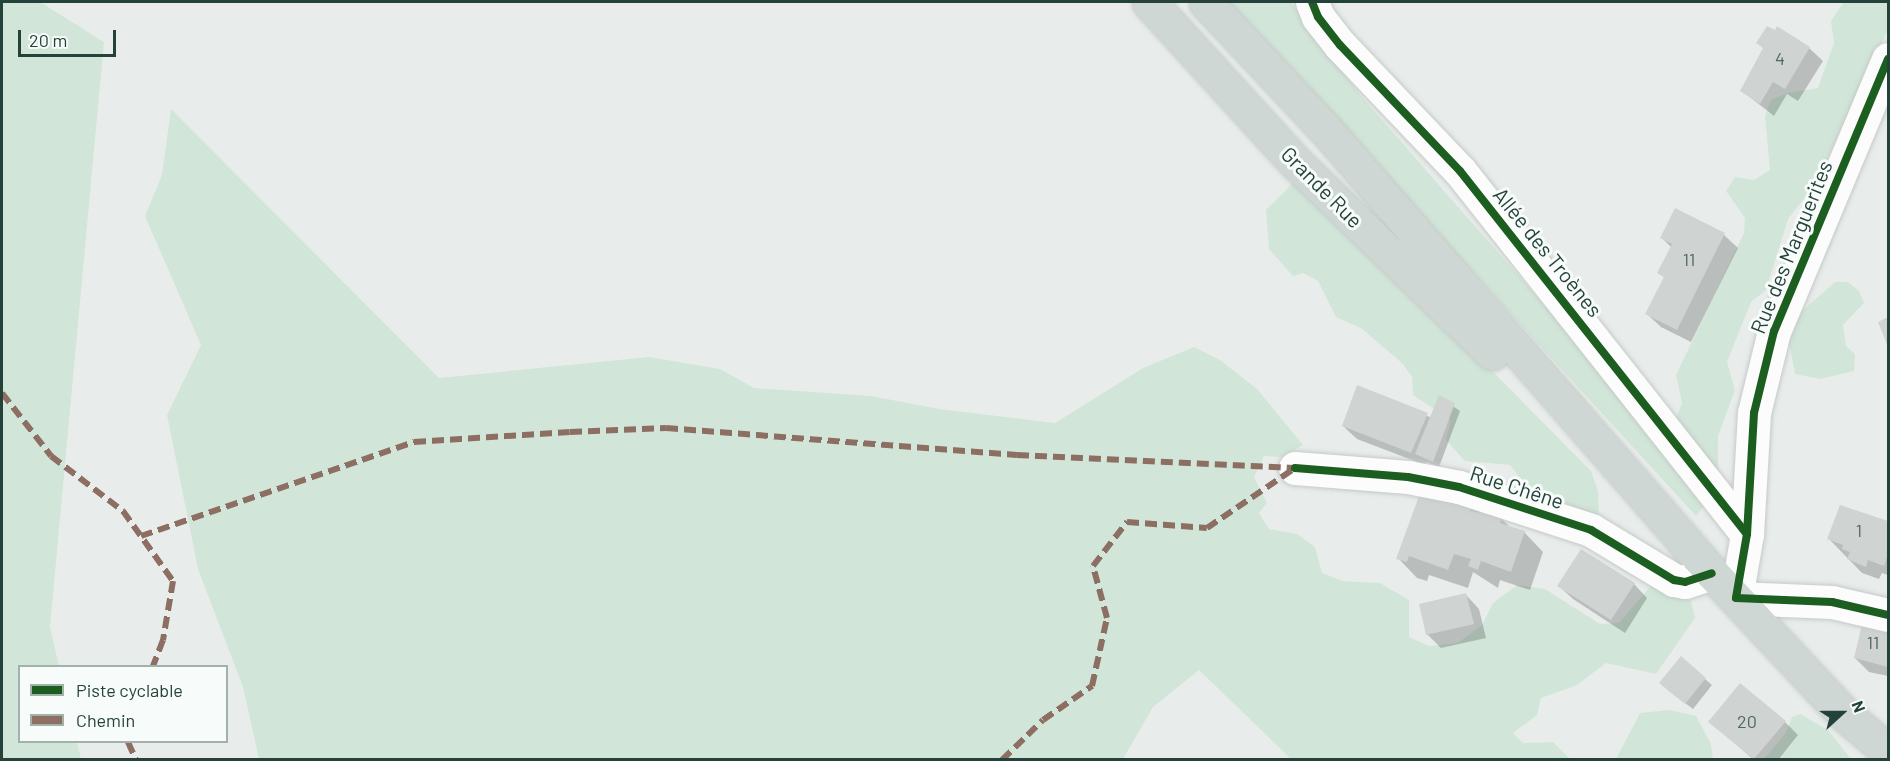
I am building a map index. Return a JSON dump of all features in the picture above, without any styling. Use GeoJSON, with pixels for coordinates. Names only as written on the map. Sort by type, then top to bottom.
{"type":"FeatureCollection","features":[{"type":"Feature","properties":{"kind":"main road","name":"Grande Rue"},"geometry":{"type":"LineString","coordinates":[[1149,2],[1294,161],[1509,356]]}},
{"type":"Feature","properties":{"kind":"main road","name":"Grande Rue"},"geometry":{"type":"LineString","coordinates":[[1206,2],[1325,129],[1509,356]]}},
{"type":"Feature","properties":{"kind":"main road"},"geometry":{"type":"LineString","coordinates":[[1509,356],[1625,473],[1712,573],[1844,714],[1888,751]]}},
{"type":"Feature","properties":{"kind":"street","name":"Allée des Troènes"},"geometry":{"type":"LineString","coordinates":[[1312,2],[1318,17],[1340,45],[1461,171],[1747,534]]}},
{"type":"Feature","properties":{"kind":"street","name":"Rue des Marguerites"},"geometry":{"type":"LineString","coordinates":[[1736,598],[1747,534],[1754,413],[1774,331],[1888,59]]}},
{"type":"Feature","properties":{"kind":"street","name":"Rue Chêne"},"geometry":{"type":"LineString","coordinates":[[1295,468],[1408,477],[1459,487],[1591,530],[1674,580],[1685,582],[1712,573]]}},
{"type":"Feature","properties":{"kind":"street"},"geometry":{"type":"LineString","coordinates":[[1736,598],[1824,601],[1888,615]]}},
{"type":"Feature","properties":{"kind":"green space"},"geometry":{"type":"Polygon","coordinates":[[[2,2],[40,2],[104,42],[50,627],[59,665],[18,665],[18,743],[77,743],[81,759],[2,759],[2,2]]]}},
{"type":"Feature","properties":{"kind":"green space"},"geometry":{"type":"Polygon","coordinates":[[[1225,2],[1291,2],[1361,96],[1671,450],[1707,502],[1696,516],[1225,2]]]}},
{"type":"Feature","properties":{"kind":"green space"},"geometry":{"type":"Polygon","coordinates":[[[1844,2],[1888,2],[1888,30],[1814,186],[1788,219],[1766,290],[1751,302],[1727,362],[1735,390],[1718,436],[1718,474],[1675,422],[1682,403],[1676,375],[1744,233],[1745,218],[1726,191],[1735,177],[1754,180],[1770,170],[1765,116],[1771,100],[1788,93],[1818,88],[1834,43],[1831,21],[1844,2]]]}},
{"type":"Feature","properties":{"kind":"green space"},"geometry":{"type":"Polygon","coordinates":[[[171,109],[439,378],[649,357],[720,369],[754,388],[871,396],[939,409],[1055,423],[1143,368],[1194,347],[1220,360],[1257,389],[1303,445],[1282,457],[1264,456],[1254,477],[1267,503],[1259,513],[1269,529],[1297,534],[1315,547],[1322,573],[1343,581],[1380,583],[1409,600],[1409,637],[1429,646],[1458,643],[1482,625],[1493,603],[1517,585],[1545,589],[1600,624],[1619,623],[1650,587],[1673,587],[1691,601],[1695,618],[1656,674],[1606,663],[1577,685],[1541,698],[1537,715],[1513,733],[1523,743],[1553,742],[1570,759],[1291,759],[1199,670],[1153,707],[1123,759],[259,759],[243,687],[198,569],[167,415],[201,345],[145,216],[162,175],[171,109]]]}},
{"type":"Feature","properties":{"kind":"green space"},"geometry":{"type":"Polygon","coordinates":[[[1292,184],[1329,206],[1591,471],[1598,491],[1599,517],[1541,505],[1510,465],[1465,461],[1446,440],[1451,420],[1413,395],[1412,377],[1403,364],[1361,328],[1336,317],[1318,281],[1303,273],[1293,276],[1269,249],[1266,210],[1292,184]]]}},
{"type":"Feature","properties":{"kind":"green space"},"geometry":{"type":"Polygon","coordinates":[[[1835,282],[1848,282],[1859,291],[1864,303],[1843,325],[1846,346],[1855,354],[1854,371],[1820,379],[1795,374],[1789,341],[1795,324],[1803,310],[1835,282]]]}},
{"type":"Feature","properties":{"kind":"green space"},"geometry":{"type":"Polygon","coordinates":[[[1670,710],[1696,716],[1711,744],[1713,759],[1616,759],[1640,713],[1670,710]]]}},
{"type":"Feature","properties":{"kind":"green space"},"geometry":{"type":"Polygon","coordinates":[[[1800,714],[1828,730],[1851,759],[1764,759],[1786,733],[1792,717],[1800,714]]]}},
{"type":"Feature","properties":{"kind":"building"},"geometry":{"type":"Polygon","coordinates":[[[1767,26],[1775,30],[1777,26],[1810,47],[1785,89],[1773,82],[1760,104],[1740,91],[1763,48],[1756,43],[1767,26]]]}},
{"type":"Feature","properties":{"kind":"building"},"geometry":{"type":"Polygon","coordinates":[[[1675,208],[1725,233],[1677,330],[1645,314],[1664,277],[1657,273],[1672,244],[1660,238],[1675,208]]]}},
{"type":"Feature","properties":{"kind":"building"},"geometry":{"type":"Polygon","coordinates":[[[1888,317],[1888,347],[1878,322],[1888,317]]]}},
{"type":"Feature","properties":{"kind":"building"},"geometry":{"type":"Polygon","coordinates":[[[1357,385],[1428,413],[1411,453],[1342,426],[1357,385]]]}},
{"type":"Feature","properties":{"kind":"building"},"geometry":{"type":"Polygon","coordinates":[[[1439,395],[1455,403],[1433,462],[1415,454],[1439,395]]]}},
{"type":"Feature","properties":{"kind":"building"},"geometry":{"type":"Polygon","coordinates":[[[1423,485],[1472,501],[1470,511],[1502,517],[1500,523],[1525,531],[1511,572],[1481,561],[1478,570],[1468,566],[1471,559],[1454,554],[1448,570],[1409,556],[1407,562],[1396,559],[1423,485]]]}},
{"type":"Feature","properties":{"kind":"building"},"geometry":{"type":"Polygon","coordinates":[[[1840,505],[1888,521],[1888,554],[1884,566],[1868,560],[1866,567],[1847,559],[1850,552],[1842,549],[1843,545],[1827,539],[1840,505]]]}},
{"type":"Feature","properties":{"kind":"building"},"geometry":{"type":"Polygon","coordinates":[[[1581,549],[1635,583],[1611,620],[1557,586],[1581,549]]]}},
{"type":"Feature","properties":{"kind":"building"},"geometry":{"type":"Polygon","coordinates":[[[1466,593],[1474,624],[1426,635],[1419,604],[1466,593]]]}},
{"type":"Feature","properties":{"kind":"building"},"geometry":{"type":"Polygon","coordinates":[[[1863,620],[1888,626],[1888,667],[1854,658],[1863,620]]]}},
{"type":"Feature","properties":{"kind":"building"},"geometry":{"type":"Polygon","coordinates":[[[1681,656],[1706,678],[1685,704],[1659,683],[1681,656]]]}},
{"type":"Feature","properties":{"kind":"building"},"geometry":{"type":"Polygon","coordinates":[[[1740,683],[1786,721],[1754,759],[1708,722],[1740,683]]]}},
{"type":"Feature","properties":{"kind":"marked path"},"geometry":{"type":"LineString","coordinates":[[2,393],[51,456],[123,511],[173,581],[163,640],[153,665]]}},
{"type":"Feature","properties":{"kind":"marked path"},"geometry":{"type":"LineString","coordinates":[[141,536],[414,442],[570,432],[666,428],[1017,455],[1295,468]]}},
{"type":"Feature","properties":{"kind":"marked path"},"geometry":{"type":"LineString","coordinates":[[1002,760],[1043,720],[1092,686],[1107,618],[1093,566],[1127,522],[1207,528],[1295,468]]}},
{"type":"Feature","properties":{"kind":"marked path"},"geometry":{"type":"LineString","coordinates":[[128,743],[136,760]]}},
{"type":"Feature","properties":{"kind":"cycle path"},"geometry":{"type":"LineString","coordinates":[[1312,2],[1318,17],[1340,45],[1460,171],[1747,534]]}},
{"type":"Feature","properties":{"kind":"cycle path"},"geometry":{"type":"LineString","coordinates":[[1888,59],[1774,331],[1754,413],[1747,534],[1736,598],[1832,602],[1888,615]]}},
{"type":"Feature","properties":{"kind":"cycle path"},"geometry":{"type":"LineString","coordinates":[[1295,468],[1408,477],[1459,487],[1591,530],[1674,580],[1685,582],[1712,573]]}}]}
